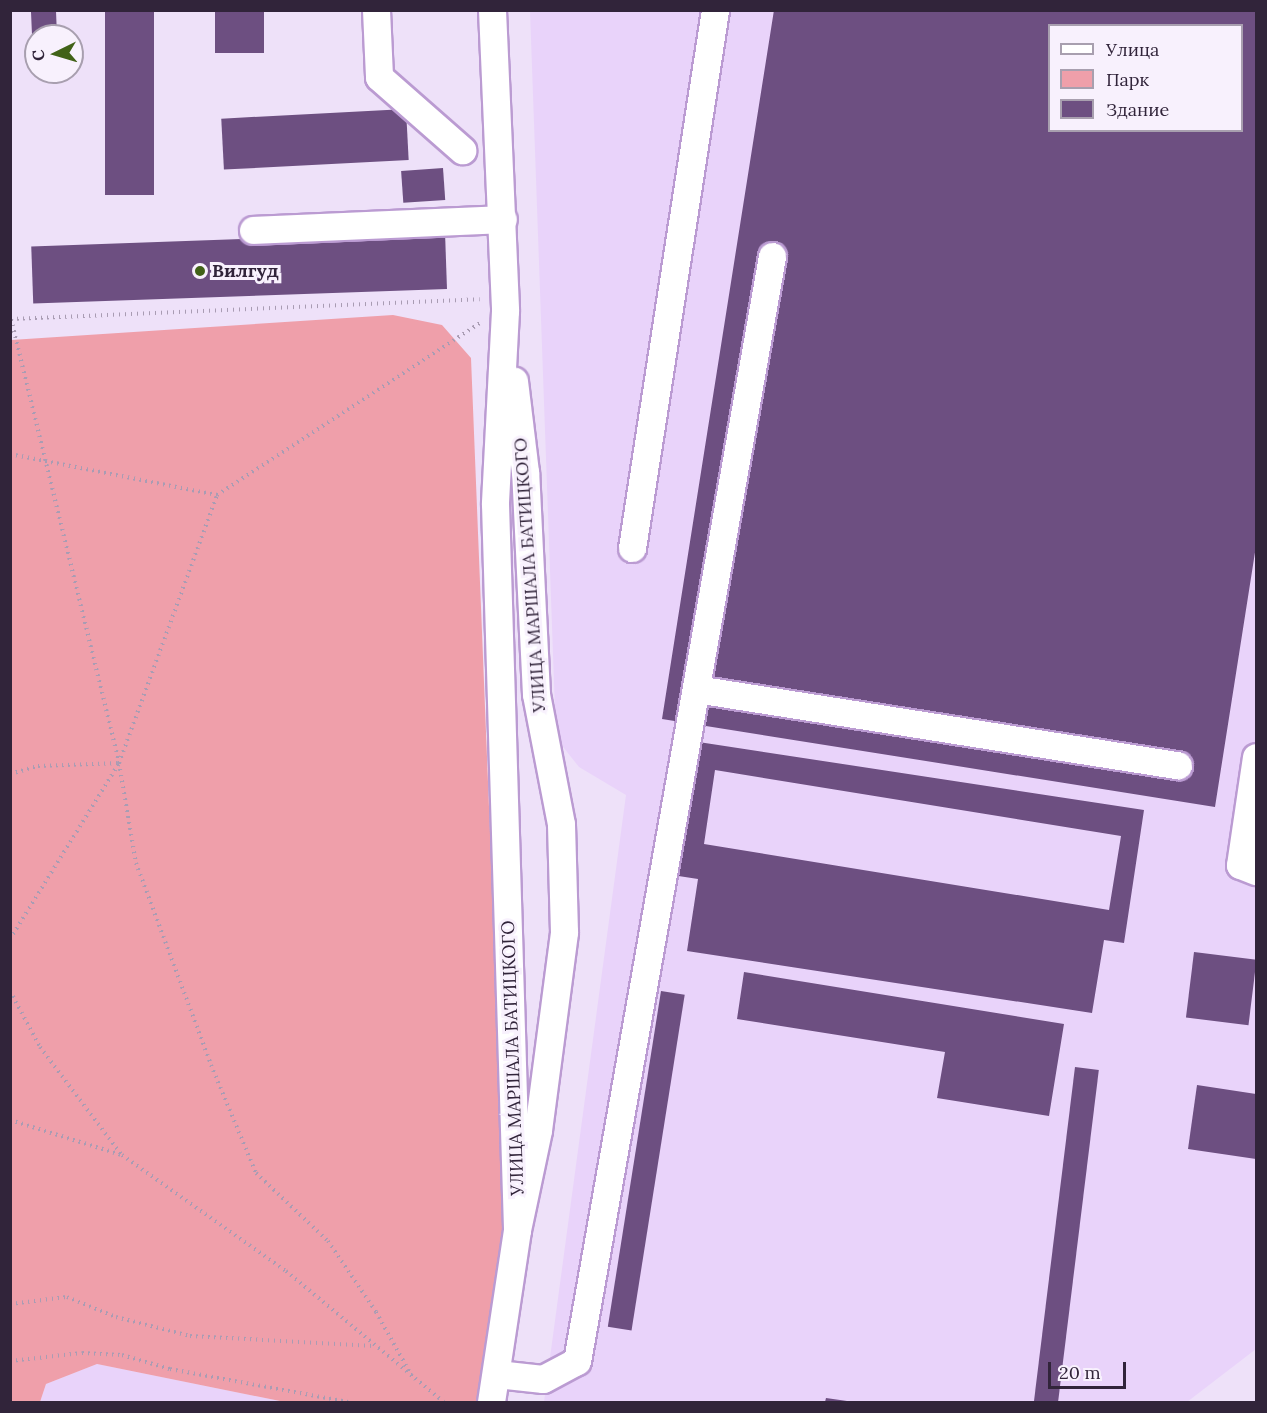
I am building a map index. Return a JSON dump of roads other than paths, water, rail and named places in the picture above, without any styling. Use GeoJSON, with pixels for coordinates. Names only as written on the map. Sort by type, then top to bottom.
{"type":"FeatureCollection","features":[{"type":"Feature","properties":{"kind":"street"},"geometry":{"type":"LineString","coordinates":[[376,10],[379,77],[462,150]]}},
{"type":"Feature","properties":{"kind":"street","name":"УЛИЦА МАРШАЛА БАТИЦКОГО"},"geometry":{"type":"LineString","coordinates":[[492,10],[505,304],[495,504],[518,1230]]}},
{"type":"Feature","properties":{"kind":"street"},"geometry":{"type":"LineString","coordinates":[[632,548],[715,10]]}},
{"type":"Feature","properties":{"kind":"street"},"geometry":{"type":"LineString","coordinates":[[253,230],[503,219]]}},
{"type":"Feature","properties":{"kind":"street"},"geometry":{"type":"LineString","coordinates":[[497,1374],[543,1379],[578,1361],[772,256]]}},
{"type":"Feature","properties":{"kind":"street","name":"УЛИЦА МАРШАЛА БАТИЦКОГО"},"geometry":{"type":"LineString","coordinates":[[490,1402],[497,1374],[518,1230],[538,1130],[559,983],[565,873],[561,824],[536,694],[525,471],[505,304]]}},
{"type":"Feature","properties":{"kind":"street"},"geometry":{"type":"LineString","coordinates":[[696,689],[1178,765]]}},
{"type":"Feature","properties":{"kind":"street"},"geometry":{"type":"LineString","coordinates":[[1257,757],[1240,865],[1257,871]]}},
{"type":"Feature","properties":{"kind":"place","name":"Вилгуд"},"geometry":{"type":"Point","coordinates":[200,271]}}]}
